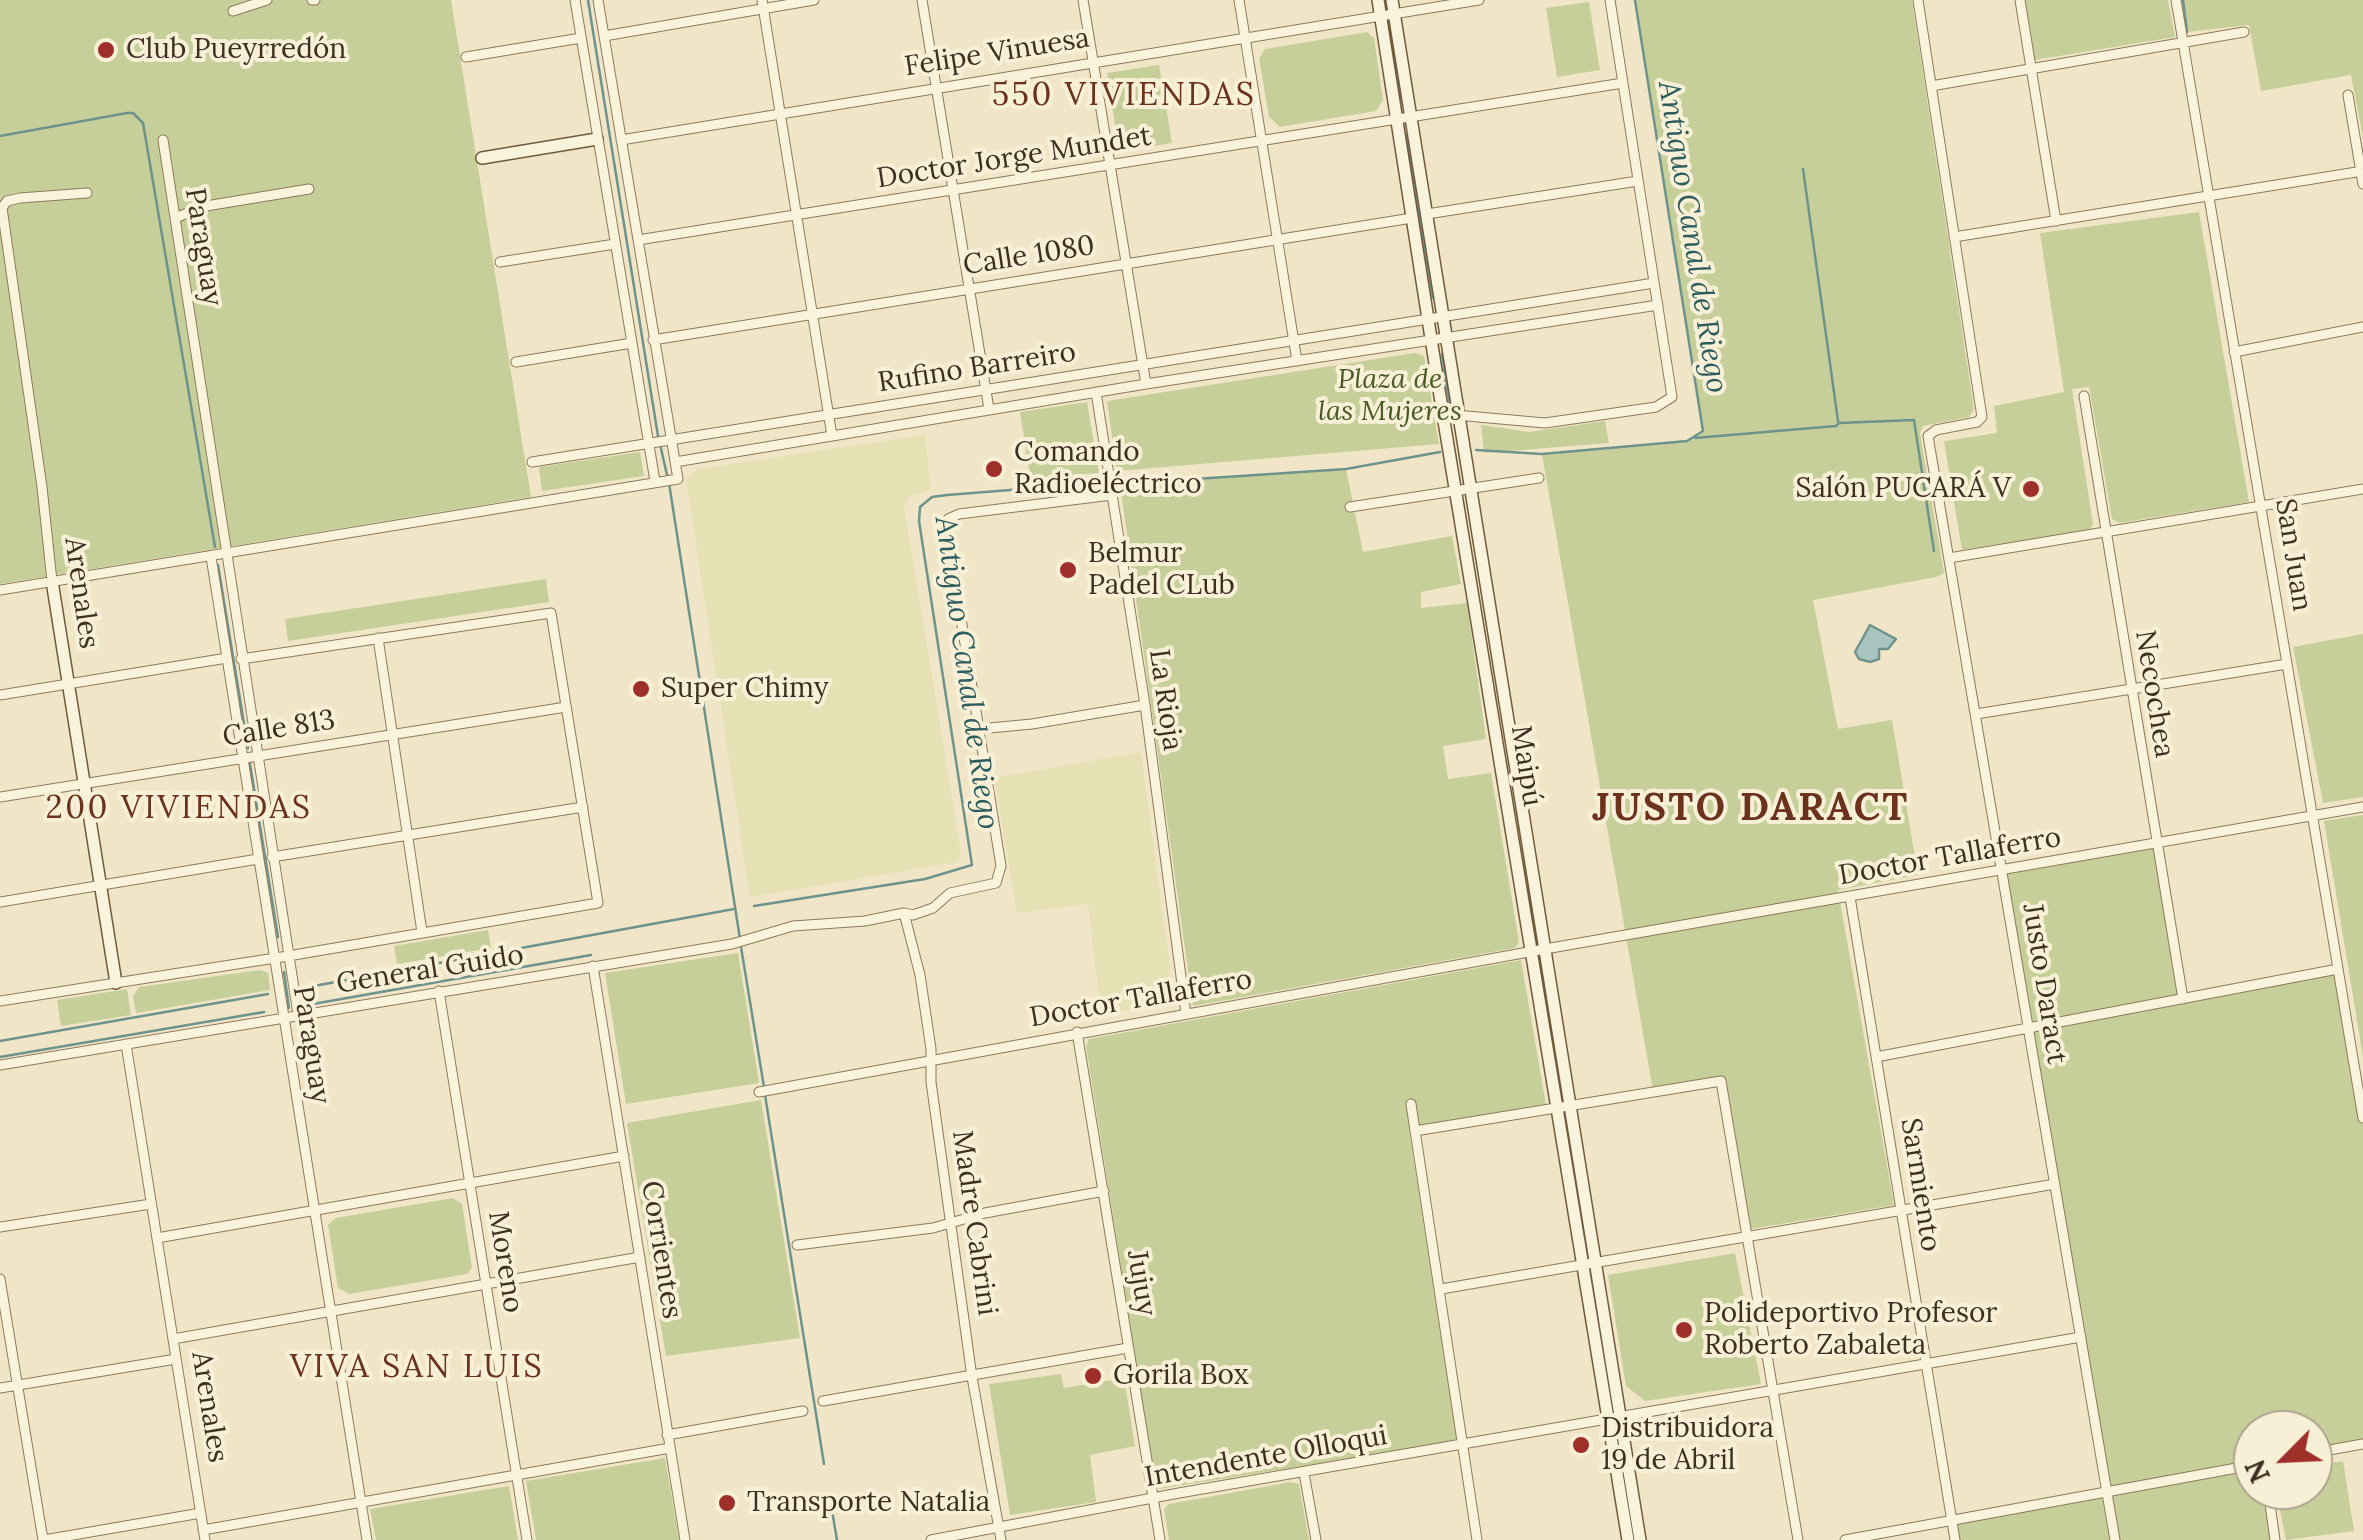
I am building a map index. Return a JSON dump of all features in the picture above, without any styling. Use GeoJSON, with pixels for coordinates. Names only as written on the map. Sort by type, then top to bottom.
{"type":"FeatureCollection","features":[{"type":"Feature","properties":{"kind":"street"},"geometry":{"type":"LineString","coordinates":[[233,11],[267,0]]}},
{"type":"Feature","properties":{"kind":"street"},"geometry":{"type":"LineString","coordinates":[[574,0],[655,482]]}},
{"type":"Feature","properties":{"kind":"street"},"geometry":{"type":"LineString","coordinates":[[0,590],[678,479],[598,0]]}},
{"type":"Feature","properties":{"kind":"street"},"geometry":{"type":"LineString","coordinates":[[604,36],[763,4],[814,0]]}},
{"type":"Feature","properties":{"kind":"street"},"geometry":{"type":"LineString","coordinates":[[922,0],[989,409]]}},
{"type":"Feature","properties":{"kind":"street"},"geometry":{"type":"LineString","coordinates":[[1084,0],[1146,384]]}},
{"type":"Feature","properties":{"kind":"street"},"geometry":{"type":"LineString","coordinates":[[1239,0],[1296,360]]}},
{"type":"Feature","properties":{"kind":"street","name":"Maipú"},"geometry":{"type":"LineString","coordinates":[[1378,0],[1388,15]]}},
{"type":"Feature","properties":{"kind":"street","name":"Maipú"},"geometry":{"type":"LineString","coordinates":[[1392,0],[1388,15],[1404,118],[1426,214],[1443,316],[1545,949],[1564,1105],[1615,1417],[1640,1540]]}},
{"type":"Feature","properties":{"kind":"street","name":"Felipe Vinuesa"},"geometry":{"type":"LineString","coordinates":[[621,140],[1478,0]]}},
{"type":"Feature","properties":{"kind":"street"},"geometry":{"type":"LineString","coordinates":[[1443,415],[1545,423],[1656,407],[1672,397],[1610,0]]}},
{"type":"Feature","properties":{"kind":"street"},"geometry":{"type":"LineString","coordinates":[[1918,0],[1954,238],[2362,172]]}},
{"type":"Feature","properties":{"kind":"street"},"geometry":{"type":"LineString","coordinates":[[2020,0],[2056,221]]}},
{"type":"Feature","properties":{"kind":"street","name":"San Juan"},"geometry":{"type":"LineString","coordinates":[[2176,0],[2363,1118]]}},
{"type":"Feature","properties":{"kind":"street"},"geometry":{"type":"LineString","coordinates":[[763,4],[832,436]]}},
{"type":"Feature","properties":{"kind":"street"},"geometry":{"type":"LineString","coordinates":[[1931,86],[2244,32]]}},
{"type":"Feature","properties":{"kind":"street"},"geometry":{"type":"LineString","coordinates":[[466,57],[581,38]]}},
{"type":"Feature","properties":{"kind":"street","name":"Doctor Jorge Mundet"},"geometry":{"type":"LineString","coordinates":[[638,240],[1623,83]]}},
{"type":"Feature","properties":{"kind":"street"},"geometry":{"type":"LineString","coordinates":[[2348,96],[2363,184]]}},
{"type":"Feature","properties":{"kind":"street","name":"Maipú"},"geometry":{"type":"LineString","coordinates":[[1404,118],[1412,218],[1443,415],[1531,952],[1564,1105]]}},
{"type":"Feature","properties":{"kind":"street"},"geometry":{"type":"LineString","coordinates":[[482,158],[598,139]]}},
{"type":"Feature","properties":{"kind":"street","name":"Paraguay"},"geometry":{"type":"LineString","coordinates":[[163,140],[298,1014]]}},
{"type":"Feature","properties":{"kind":"street"},"geometry":{"type":"LineString","coordinates":[[1426,214],[1638,182]]}},
{"type":"Feature","properties":{"kind":"street"},"geometry":{"type":"LineString","coordinates":[[176,218],[200,207],[309,190]]}},
{"type":"Feature","properties":{"kind":"street","name":"Arenales"},"geometry":{"type":"LineString","coordinates":[[87,193],[20,198],[7,201],[2,208],[52,581],[116,983]]}},
{"type":"Feature","properties":{"kind":"street","name":"Calle 1080"},"geometry":{"type":"LineString","coordinates":[[653,340],[1412,218]]}},
{"type":"Feature","properties":{"kind":"street","name":"Justo Daract"},"geometry":{"type":"LineString","coordinates":[[1954,238],[1982,417],[1978,422],[1936,430],[1928,436],[2115,1540]]}},
{"type":"Feature","properties":{"kind":"street"},"geometry":{"type":"LineString","coordinates":[[500,262],[615,244]]}},
{"type":"Feature","properties":{"kind":"street"},"geometry":{"type":"LineString","coordinates":[[1443,316],[1654,282]]}},
{"type":"Feature","properties":{"kind":"street"},"geometry":{"type":"LineString","coordinates":[[1446,337],[1658,305]]}},
{"type":"Feature","properties":{"kind":"street","name":"Rufino Barreiro"},"geometry":{"type":"LineString","coordinates":[[532,462],[1443,316]]}},
{"type":"Feature","properties":{"kind":"street"},"geometry":{"type":"LineString","coordinates":[[2234,352],[2363,327]]}},
{"type":"Feature","properties":{"kind":"street","name":"Rufino Barreiro"},"geometry":{"type":"LineString","coordinates":[[675,462],[1446,337]]}},
{"type":"Feature","properties":{"kind":"street"},"geometry":{"type":"LineString","coordinates":[[516,362],[632,343]]}},
{"type":"Feature","properties":{"kind":"street","name":"La Rioja"},"geometry":{"type":"LineString","coordinates":[[1096,392],[1145,706],[1186,1014]]}},
{"type":"Feature","properties":{"kind":"street","name":"Necochea"},"geometry":{"type":"LineString","coordinates":[[2084,396],[2182,998]]}},
{"type":"Feature","properties":{"kind":"street"},"geometry":{"type":"LineString","coordinates":[[1350,507],[1539,478]]}},
{"type":"Feature","properties":{"kind":"street"},"geometry":{"type":"LineString","coordinates":[[1949,558],[2363,488]]}},
{"type":"Feature","properties":{"kind":"street"},"geometry":{"type":"LineString","coordinates":[[1112,496],[958,514],[948,519],[946,526],[979,729],[1145,706]]}},
{"type":"Feature","properties":{"kind":"street","name":"Paraguay"},"geometry":{"type":"LineString","coordinates":[[211,557],[366,1540]]}},
{"type":"Feature","properties":{"kind":"street"},"geometry":{"type":"LineString","coordinates":[[241,659],[551,613],[583,807],[272,857]]}},
{"type":"Feature","properties":{"kind":"street"},"geometry":{"type":"LineString","coordinates":[[378,638],[422,932]]}},
{"type":"Feature","properties":{"kind":"street"},"geometry":{"type":"LineString","coordinates":[[1480,642],[1495,640]]}},
{"type":"Feature","properties":{"kind":"street"},"geometry":{"type":"LineString","coordinates":[[0,695],[227,658]]}},
{"type":"Feature","properties":{"kind":"street"},"geometry":{"type":"LineString","coordinates":[[1976,714],[2287,664]]}},
{"type":"Feature","properties":{"kind":"street","name":"Calle 813"},"geometry":{"type":"LineString","coordinates":[[0,797],[566,707]]}},
{"type":"Feature","properties":{"kind":"street","name":"General Guido"},"geometry":{"type":"LineString","coordinates":[[0,1066],[735,943],[794,926],[924,912],[950,892],[996,883],[1000,866],[979,729]]}},
{"type":"Feature","properties":{"kind":"street"},"geometry":{"type":"LineString","coordinates":[[1505,795],[1520,794]]}},
{"type":"Feature","properties":{"kind":"street","name":"General Guido"},"geometry":{"type":"LineString","coordinates":[[0,1001],[598,903],[583,807]]}},
{"type":"Feature","properties":{"kind":"street","name":"Doctor Tallaferro"},"geometry":{"type":"LineString","coordinates":[[759,1092],[1077,1032],[2363,807]]}},
{"type":"Feature","properties":{"kind":"street"},"geometry":{"type":"LineString","coordinates":[[0,902],[258,859]]}},
{"type":"Feature","properties":{"kind":"street","name":"Sarmiento"},"geometry":{"type":"LineString","coordinates":[[1850,897],[1955,1540]]}},
{"type":"Feature","properties":{"kind":"street","name":"Madre Cabrini"},"geometry":{"type":"LineString","coordinates":[[904,913],[920,975],[972,1377],[1001,1540]]}},
{"type":"Feature","properties":{"kind":"street","name":"Corrientes"},"geometry":{"type":"LineString","coordinates":[[593,966],[685,1540]]}},
{"type":"Feature","properties":{"kind":"street"},"geometry":{"type":"LineString","coordinates":[[1876,1057],[2338,969]]}},
{"type":"Feature","properties":{"kind":"street","name":"Moreno"},"geometry":{"type":"LineString","coordinates":[[440,991],[527,1540]]}},
{"type":"Feature","properties":{"kind":"street","name":"Jujuy"},"geometry":{"type":"LineString","coordinates":[[1077,1032],[1160,1540]]}},
{"type":"Feature","properties":{"kind":"street","name":"Arenales"},"geometry":{"type":"LineString","coordinates":[[126,1044],[204,1535]]}},
{"type":"Feature","properties":{"kind":"street"},"geometry":{"type":"LineString","coordinates":[[1416,1131],[1721,1082],[1798,1540]]}},
{"type":"Feature","properties":{"kind":"street"},"geometry":{"type":"LineString","coordinates":[[1411,1104],[1477,1540]]}},
{"type":"Feature","properties":{"kind":"street"},"geometry":{"type":"LineString","coordinates":[[156,1238],[624,1156]]}},
{"type":"Feature","properties":{"kind":"street"},"geometry":{"type":"LineString","coordinates":[[1441,1289],[2056,1184]]}},
{"type":"Feature","properties":{"kind":"street"},"geometry":{"type":"LineString","coordinates":[[797,1245],[882,1236],[1104,1190]]}},
{"type":"Feature","properties":{"kind":"street"},"geometry":{"type":"LineString","coordinates":[[0,1227],[151,1204]]}},
{"type":"Feature","properties":{"kind":"street"},"geometry":{"type":"LineString","coordinates":[[172,1339],[640,1257]]}},
{"type":"Feature","properties":{"kind":"street"},"geometry":{"type":"LineString","coordinates":[[0,1279],[44,1540],[200,1513]]}},
{"type":"Feature","properties":{"kind":"street","name":"Intendente Olloqui"},"geometry":{"type":"LineString","coordinates":[[931,1540],[2081,1338]]}},
{"type":"Feature","properties":{"kind":"street"},"geometry":{"type":"LineString","coordinates":[[823,1402],[1128,1348]]}},
{"type":"Feature","properties":{"kind":"street"},"geometry":{"type":"LineString","coordinates":[[0,1388],[176,1359]]}},
{"type":"Feature","properties":{"kind":"street"},"geometry":{"type":"LineString","coordinates":[[668,1434],[803,1410]]}},
{"type":"Feature","properties":{"kind":"street","name":"Maipú"},"geometry":{"type":"LineString","coordinates":[[1615,1417],[1628,1540]]}},
{"type":"Feature","properties":{"kind":"street"},"geometry":{"type":"LineString","coordinates":[[2333,1449],[2363,1444]]}},
{"type":"Feature","properties":{"kind":"street"},"geometry":{"type":"LineString","coordinates":[[204,1535],[361,1502],[670,1448]]}},
{"type":"Feature","properties":{"kind":"street"},"geometry":{"type":"LineString","coordinates":[[1845,1540],[2233,1469]]}},
{"type":"Feature","properties":{"kind":"street"},"geometry":{"type":"LineString","coordinates":[[1304,1473],[1316,1540]]}},
{"type":"Feature","properties":{"kind":"street"},"geometry":{"type":"LineString","coordinates":[[2271,1510],[2275,1540]]}},
{"type":"Feature","properties":{"kind":"shaded area"},"geometry":{"type":"Polygon","coordinates":[[[925,435],[931,489],[909,497],[904,506],[961,854],[957,862],[750,897],[686,479],[698,469],[925,435]]]}},
{"type":"Feature","properties":{"kind":"shaded area"},"geometry":{"type":"Polygon","coordinates":[[[1141,752],[1174,997],[1169,1004],[1101,1014],[1088,904],[1017,913],[995,783],[1000,777],[1141,752]]]}},
{"type":"Feature","properties":{"kind":"green space"},"geometry":{"type":"Polygon","coordinates":[[[0,0],[451,0],[531,497],[0,584],[0,0]]]}},
{"type":"Feature","properties":{"kind":"green space"},"geometry":{"type":"Polygon","coordinates":[[[1636,0],[1912,0],[1974,409],[1969,417],[1923,426],[1920,433],[1944,573],[1813,600],[1838,729],[1892,720],[1918,875],[1838,890],[1894,1205],[1751,1229],[1721,1082],[1653,1091],[1542,454],[1686,441],[1703,431],[1636,0]]]}},
{"type":"Feature","properties":{"kind":"green space"},"geometry":{"type":"Polygon","coordinates":[[[2025,0],[2168,0],[2175,37],[2035,60],[2025,0]]]}},
{"type":"Feature","properties":{"kind":"green space"},"geometry":{"type":"Polygon","coordinates":[[[2183,0],[2363,0],[2363,138],[2351,75],[2261,91],[2249,25],[2187,32],[2183,0]]]}},
{"type":"Feature","properties":{"kind":"green space"},"geometry":{"type":"Polygon","coordinates":[[[1589,2],[1600,70],[1557,77],[1546,8],[1589,2]]]}},
{"type":"Feature","properties":{"kind":"green space"},"geometry":{"type":"Polygon","coordinates":[[[1367,32],[1374,38],[1383,100],[1376,111],[1280,127],[1269,117],[1259,58],[1265,49],[1367,32]]]}},
{"type":"Feature","properties":{"kind":"green space"},"geometry":{"type":"Polygon","coordinates":[[[1159,65],[1172,143],[1119,152],[1107,73],[1159,65]]]}},
{"type":"Feature","properties":{"kind":"green space"},"geometry":{"type":"Polygon","coordinates":[[[2199,212],[2249,502],[2119,523],[2112,519],[2089,387],[2072,389],[2093,524],[2090,530],[1962,550],[1944,441],[1997,433],[1994,406],[2064,392],[2040,233],[2199,212]]]}},
{"type":"Feature","properties":{"kind":"green space","name":"Plaza de las Mujeres"},"geometry":{"type":"Polygon","coordinates":[[[1415,353],[1424,356],[1439,444],[1117,471],[1107,401],[1415,353]]]}},
{"type":"Feature","properties":{"kind":"green space"},"geometry":{"type":"Polygon","coordinates":[[[1087,402],[1099,473],[1048,476],[1032,488],[1020,412],[1087,402]]]}},
{"type":"Feature","properties":{"kind":"green space"},"geometry":{"type":"Polygon","coordinates":[[[1605,421],[1609,443],[1484,453],[1481,425],[1529,432],[1605,421]]]}},
{"type":"Feature","properties":{"kind":"green space"},"geometry":{"type":"Polygon","coordinates":[[[640,452],[644,476],[542,491],[539,467],[640,452]]]}},
{"type":"Feature","properties":{"kind":"green space"},"geometry":{"type":"Polygon","coordinates":[[[1346,469],[1363,552],[1452,536],[1461,584],[1421,592],[1421,608],[1467,603],[1486,739],[1443,746],[1448,779],[1491,773],[1519,942],[1515,948],[1193,1006],[1120,484],[1346,469]]]}},
{"type":"Feature","properties":{"kind":"green space"},"geometry":{"type":"Polygon","coordinates":[[[546,579],[549,602],[288,641],[285,619],[546,579]]]}},
{"type":"Feature","properties":{"kind":"green space"},"geometry":{"type":"Polygon","coordinates":[[[2363,634],[2363,797],[2323,803],[2293,647],[2363,634]]]}},
{"type":"Feature","properties":{"kind":"green space"},"geometry":{"type":"Polygon","coordinates":[[[2363,815],[2363,1057],[2324,821],[2363,815]]]}},
{"type":"Feature","properties":{"kind":"green space"},"geometry":{"type":"Polygon","coordinates":[[[2157,844],[2183,998],[2338,969],[2363,1118],[2363,1443],[2333,1449],[2333,1410],[2233,1410],[2233,1510],[2271,1510],[2275,1540],[1955,1540],[1952,1522],[2107,1492],[2003,870],[2157,844]]]}},
{"type":"Feature","properties":{"kind":"green space"},"geometry":{"type":"Polygon","coordinates":[[[488,930],[491,948],[397,964],[394,946],[488,930]]]}},
{"type":"Feature","properties":{"kind":"green space"},"geometry":{"type":"Polygon","coordinates":[[[738,953],[759,1083],[626,1104],[605,973],[738,953]]]}},
{"type":"Feature","properties":{"kind":"green space"},"geometry":{"type":"Polygon","coordinates":[[[1521,960],[1546,1105],[1409,1129],[1457,1441],[1159,1489],[1086,1046],[1089,1039],[1521,960]]]}},
{"type":"Feature","properties":{"kind":"green space"},"geometry":{"type":"Polygon","coordinates":[[[260,970],[268,973],[270,990],[136,1013],[133,996],[139,987],[260,970]]]}},
{"type":"Feature","properties":{"kind":"green space"},"geometry":{"type":"Polygon","coordinates":[[[127,989],[131,1015],[61,1026],[57,1000],[127,989]]]}},
{"type":"Feature","properties":{"kind":"green space"},"geometry":{"type":"Polygon","coordinates":[[[761,1100],[800,1338],[666,1356],[627,1123],[761,1100]]]}},
{"type":"Feature","properties":{"kind":"green space"},"geometry":{"type":"Polygon","coordinates":[[[453,1198],[462,1204],[472,1268],[467,1274],[349,1294],[338,1288],[328,1225],[336,1218],[453,1198]]]}},
{"type":"Feature","properties":{"kind":"green space","name":"Polideportivo Profesor Roberto Zabaleta"},"geometry":{"type":"Polygon","coordinates":[[[1735,1253],[1761,1384],[1645,1401],[1626,1386],[1608,1275],[1735,1253]]]}},
{"type":"Feature","properties":{"kind":"green space"},"geometry":{"type":"Polygon","coordinates":[[[1061,1374],[1064,1388],[1124,1378],[1135,1446],[1090,1455],[1096,1502],[1010,1515],[989,1384],[1061,1374]]]}},
{"type":"Feature","properties":{"kind":"green space"},"geometry":{"type":"Polygon","coordinates":[[[665,1458],[679,1540],[536,1540],[526,1481],[665,1458]]]}},
{"type":"Feature","properties":{"kind":"green space"},"geometry":{"type":"Polygon","coordinates":[[[2343,1461],[2354,1531],[2286,1540],[2280,1510],[2333,1510],[2333,1463],[2343,1461]]]}},
{"type":"Feature","properties":{"kind":"green space"},"geometry":{"type":"Polygon","coordinates":[[[1291,1482],[1299,1484],[1309,1540],[1169,1540],[1164,1509],[1169,1504],[1291,1482]]]}},
{"type":"Feature","properties":{"kind":"green space"},"geometry":{"type":"Polygon","coordinates":[[[509,1486],[518,1540],[376,1540],[370,1509],[509,1486]]]}},
{"type":"Feature","properties":{"kind":"water"},"geometry":{"type":"Polygon","coordinates":[[[1870,625],[1896,639],[1888,649],[1879,649],[1879,659],[1870,662],[1859,659],[1855,652],[1870,625]]]}},
{"type":"Feature","properties":{"kind":"waterway"},"geometry":{"type":"LineString","coordinates":[[588,0],[658,436]]}},
{"type":"Feature","properties":{"kind":"waterway","name":"Antiguo Canal de Riego"},"geometry":{"type":"LineString","coordinates":[[1476,450],[1542,454],[1687,441],[1703,431],[1635,0]]}},
{"type":"Feature","properties":{"kind":"waterway"},"geometry":{"type":"LineString","coordinates":[[2183,0],[2187,32]]}},
{"type":"Feature","properties":{"kind":"waterway"},"geometry":{"type":"LineString","coordinates":[[1390,35],[1401,101]]}},
{"type":"Feature","properties":{"kind":"waterway"},"geometry":{"type":"LineString","coordinates":[[0,136],[127,113],[133,113],[143,123],[215,547]]}},
{"type":"Feature","properties":{"kind":"waterway"},"geometry":{"type":"LineString","coordinates":[[1406,135],[1433,298]]}},
{"type":"Feature","properties":{"kind":"waterway"},"geometry":{"type":"LineString","coordinates":[[1803,169],[1838,421]]}},
{"type":"Feature","properties":{"kind":"waterway"},"geometry":{"type":"LineString","coordinates":[[1442,354],[1450,406]]}},
{"type":"Feature","properties":{"kind":"waterway"},"geometry":{"type":"LineString","coordinates":[[1695,438],[1839,423],[1914,420],[1934,551]]}},
{"type":"Feature","properties":{"kind":"waterway"},"geometry":{"type":"LineString","coordinates":[[660,444],[667,475]]}},
{"type":"Feature","properties":{"kind":"waterway","name":"Antiguo Canal de Riego"},"geometry":{"type":"LineString","coordinates":[[1120,484],[1346,469],[1440,452]]}},
{"type":"Feature","properties":{"kind":"waterway"},"geometry":{"type":"LineString","coordinates":[[669,483],[740,939]]}},
{"type":"Feature","properties":{"kind":"waterway","name":"Antiguo Canal de Riego"},"geometry":{"type":"LineString","coordinates":[[754,906],[925,879],[972,865],[919,521],[920,507],[932,497],[1100,483]]}},
{"type":"Feature","properties":{"kind":"waterway"},"geometry":{"type":"LineString","coordinates":[[218,565],[248,748]]}},
{"type":"Feature","properties":{"kind":"waterway"},"geometry":{"type":"LineString","coordinates":[[250,764],[278,937]]}},
{"type":"Feature","properties":{"kind":"waterway","name":"Antiguo Canal de Riego"},"geometry":{"type":"LineString","coordinates":[[303,988],[734,909]]}},
{"type":"Feature","properties":{"kind":"waterway"},"geometry":{"type":"LineString","coordinates":[[741,947],[764,1087]]}},
{"type":"Feature","properties":{"kind":"waterway"},"geometry":{"type":"LineString","coordinates":[[313,1004],[591,955]]}},
{"type":"Feature","properties":{"kind":"waterway"},"geometry":{"type":"LineString","coordinates":[[284,972],[289,1008]]}},
{"type":"Feature","properties":{"kind":"waterway","name":"Antiguo Canal de Riego"},"geometry":{"type":"LineString","coordinates":[[0,1041],[268,994]]}},
{"type":"Feature","properties":{"kind":"waterway"},"geometry":{"type":"LineString","coordinates":[[0,1057],[264,1012]]}},
{"type":"Feature","properties":{"kind":"waterway"},"geometry":{"type":"LineString","coordinates":[[765,1095],[824,1464]]}},
{"type":"Feature","properties":{"kind":"waterway"},"geometry":{"type":"LineString","coordinates":[[830,1499],[837,1540]]}},
{"type":"Feature","properties":{"kind":"place","name":"Club Pueyrredón"},"geometry":{"type":"Point","coordinates":[106,50]}},
{"type":"Feature","properties":{"kind":"place","name":"Comando Radioeléctrico"},"geometry":{"type":"Point","coordinates":[994,469]}},
{"type":"Feature","properties":{"kind":"place","name":"Salón PUCARÁ V"},"geometry":{"type":"Point","coordinates":[2031,489]}},
{"type":"Feature","properties":{"kind":"place","name":"Belmur Padel CLub"},"geometry":{"type":"Point","coordinates":[1068,570]}},
{"type":"Feature","properties":{"kind":"place","name":"Super Chimy"},"geometry":{"type":"Point","coordinates":[641,689]}},
{"type":"Feature","properties":{"kind":"place","name":"Polideportivo Profesor Roberto Zabaleta"},"geometry":{"type":"Point","coordinates":[1684,1330]}},
{"type":"Feature","properties":{"kind":"place","name":"Gorila Box"},"geometry":{"type":"Point","coordinates":[1093,1376]}},
{"type":"Feature","properties":{"kind":"place","name":"Distribuidora 19 de Abril"},"geometry":{"type":"Point","coordinates":[1581,1445]}},
{"type":"Feature","properties":{"kind":"place","name":"Transporte Natalia"},"geometry":{"type":"Point","coordinates":[727,1503]}},
{"type":"Feature","properties":{"kind":"district","name":"550 VIVIENDAS"},"geometry":{"type":"Point","coordinates":[1124,96]}},
{"type":"Feature","properties":{"kind":"district","name":"200 VIVIENDAS"},"geometry":{"type":"Point","coordinates":[179,809]}},
{"type":"Feature","properties":{"kind":"district","name":"JUSTO DARACT"},"geometry":{"type":"Point","coordinates":[1751,809]}},
{"type":"Feature","properties":{"kind":"district","name":"VIVA SAN LUIS"},"geometry":{"type":"Point","coordinates":[417,1368]}}]}
